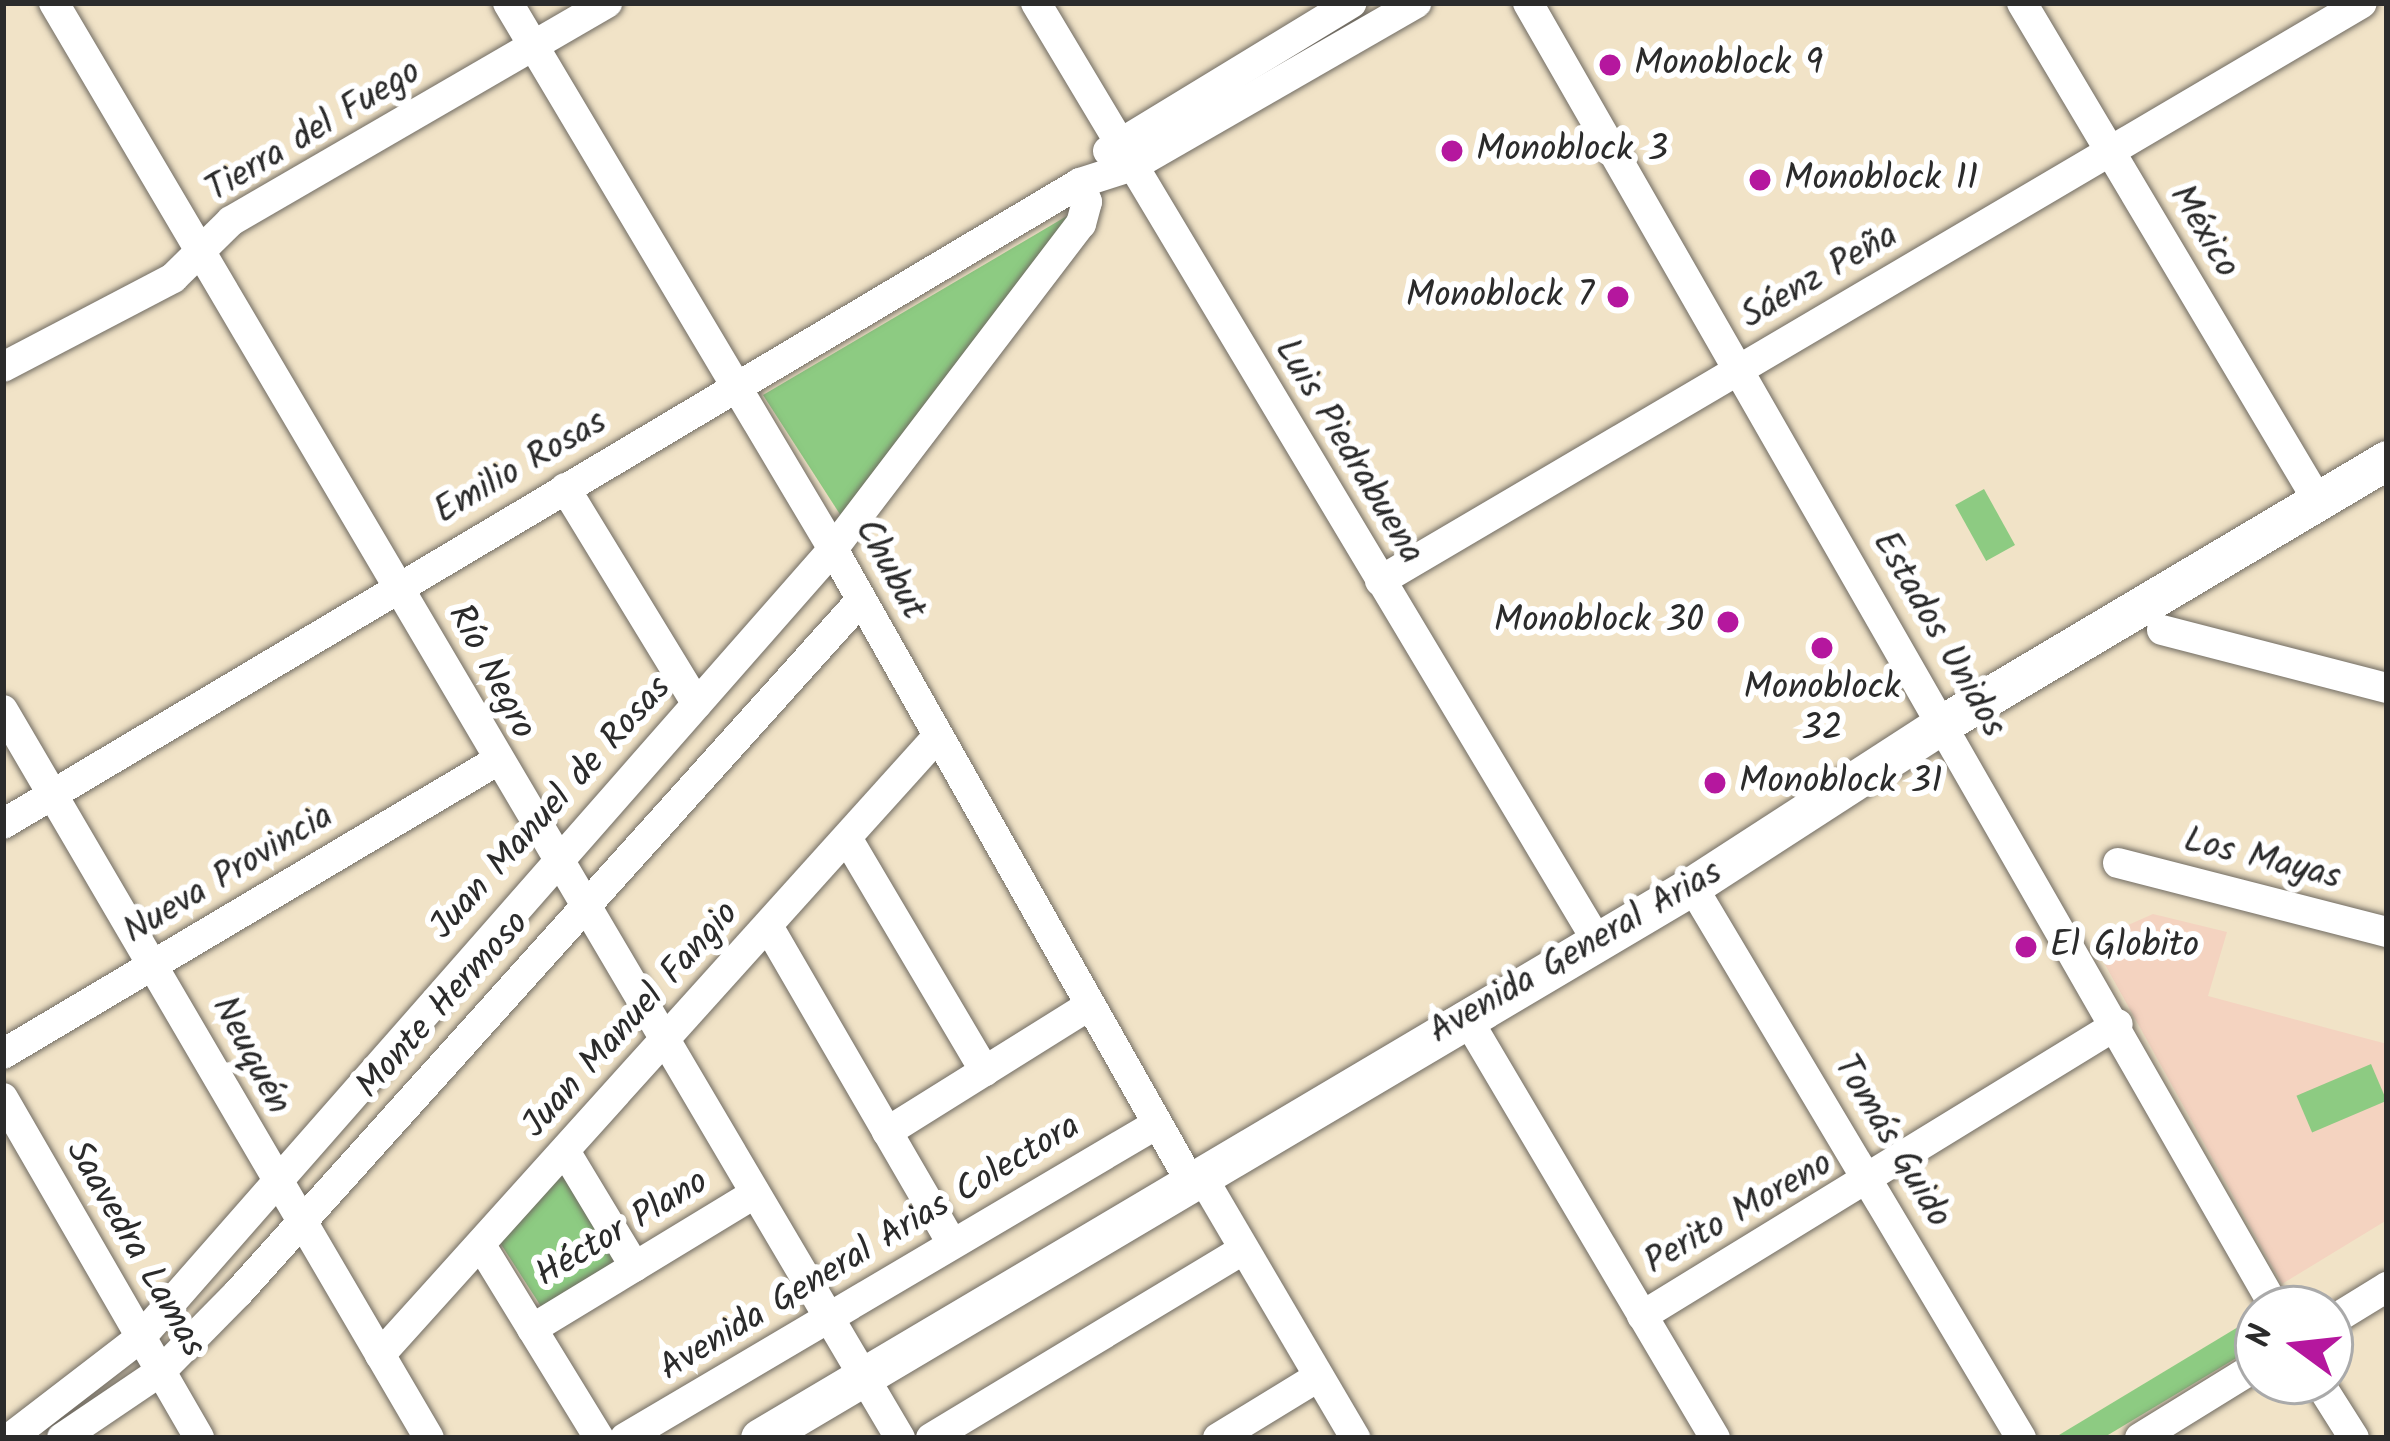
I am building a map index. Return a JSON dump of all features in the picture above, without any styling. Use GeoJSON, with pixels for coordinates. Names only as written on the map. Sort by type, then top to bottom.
{"type":"FeatureCollection","features":[{"type":"Feature","properties":{"kind":"main road","name":"Avenida General Arias"},"geometry":{"type":"LineString","coordinates":[[760,1438],[1692,886],[1944,723],[2387,460]]}},
{"type":"Feature","properties":{"kind":"street","name":"Río Negro"},"geometry":{"type":"LineString","coordinates":[[54,3],[398,583],[552,860],[900,1438]]}},
{"type":"Feature","properties":{"kind":"street","name":"Chubut"},"geometry":{"type":"LineString","coordinates":[[508,3],[833,549],[1155,1125],[1243,1250],[1354,1438]]}},
{"type":"Feature","properties":{"kind":"street","name":"Tierra del Fuego"},"geometry":{"type":"LineString","coordinates":[[3,367],[173,278],[231,221],[607,3]]}},
{"type":"Feature","properties":{"kind":"street","name":"Luis Piedrabuena"},"geometry":{"type":"LineString","coordinates":[[1036,3],[1596,939]]}},
{"type":"Feature","properties":{"kind":"street","name":"Emilio Rosas"},"geometry":{"type":"LineString","coordinates":[[3,824],[398,583],[1080,183],[1351,3]]}},
{"type":"Feature","properties":{"kind":"street","name":"Emilio Rosas"},"geometry":{"type":"LineString","coordinates":[[1125,153],[1417,3]]}},
{"type":"Feature","properties":{"kind":"street","name":"Estados Unidos"},"geometry":{"type":"LineString","coordinates":[[1528,3],[2118,1024],[2263,1285]]}},
{"type":"Feature","properties":{"kind":"street","name":"México"},"geometry":{"type":"LineString","coordinates":[[2022,3],[2318,501]]}},
{"type":"Feature","properties":{"kind":"street","name":"Sáenz Peña"},"geometry":{"type":"LineString","coordinates":[[1380,581],[2362,3]]}},
{"type":"Feature","properties":{"kind":"street","name":"Juan Manuel de Rosas"},"geometry":{"type":"LineString","coordinates":[[10,1438],[141,1336],[552,860],[833,549],[1081,224],[1087,202],[1080,183]]}},
{"type":"Feature","properties":{"kind":"street"},"geometry":{"type":"LineString","coordinates":[[566,488],[697,704]]}},
{"type":"Feature","properties":{"kind":"street","name":"Monte Hermoso"},"geometry":{"type":"LineString","coordinates":[[62,1438],[161,1371],[861,600]]}},
{"type":"Feature","properties":{"kind":"street"},"geometry":{"type":"LineString","coordinates":[[2162,629],[2387,688]]}},
{"type":"Feature","properties":{"kind":"street","name":"Neuquén"},"geometry":{"type":"LineString","coordinates":[[3,710],[156,964],[273,1182],[429,1438]]}},
{"type":"Feature","properties":{"kind":"street","name":"Juan Manuel Fangio"},"geometry":{"type":"LineString","coordinates":[[380,1355],[938,736]]}},
{"type":"Feature","properties":{"kind":"street","name":"Nueva Provincia"},"geometry":{"type":"LineString","coordinates":[[3,1054],[495,762]]}},
{"type":"Feature","properties":{"kind":"street"},"geometry":{"type":"LineString","coordinates":[[847,838],[985,1071]]}},
{"type":"Feature","properties":{"kind":"street","name":"Los Mayas"},"geometry":{"type":"LineString","coordinates":[[2117,863],[2387,932]]}},
{"type":"Feature","properties":{"kind":"street","name":"Tomás Guido"},"geometry":{"type":"LineString","coordinates":[[1692,886],[2021,1438]]}},
{"type":"Feature","properties":{"kind":"street"},"geometry":{"type":"LineString","coordinates":[[768,926],[952,1244]]}},
{"type":"Feature","properties":{"kind":"street"},"geometry":{"type":"LineString","coordinates":[[887,1132],[1089,1006]]}},
{"type":"Feature","properties":{"kind":"street"},"geometry":{"type":"LineString","coordinates":[[1466,1017],[1715,1438]]}},
{"type":"Feature","properties":{"kind":"street","name":"Perito Moreno"},"geometry":{"type":"LineString","coordinates":[[1642,1316],[1869,1182],[2118,1024]]}},
{"type":"Feature","properties":{"kind":"street","name":"Saavedra Lamas"},"geometry":{"type":"LineString","coordinates":[[3,1099],[199,1438]]}},
{"type":"Feature","properties":{"kind":"street","name":"Avenida General Arias Colectora"},"geometry":{"type":"LineString","coordinates":[[625,1438],[1155,1125]]}},
{"type":"Feature","properties":{"kind":"street"},"geometry":{"type":"LineString","coordinates":[[565,1151],[635,1267]]}},
{"type":"Feature","properties":{"kind":"street","name":"Héctor Plano"},"geometry":{"type":"LineString","coordinates":[[532,1329],[752,1196]]}},
{"type":"Feature","properties":{"kind":"street"},"geometry":{"type":"LineString","coordinates":[[482,1247],[599,1438]]}},
{"type":"Feature","properties":{"kind":"street"},"geometry":{"type":"LineString","coordinates":[[931,1438],[1243,1250]]}},
{"type":"Feature","properties":{"kind":"street"},"geometry":{"type":"LineString","coordinates":[[2354,1307],[2387,1287]]}},
{"type":"Feature","properties":{"kind":"street"},"geometry":{"type":"LineString","coordinates":[[1219,1438],[1318,1378]]}},
{"type":"Feature","properties":{"kind":"street"},"geometry":{"type":"LineString","coordinates":[[2140,1438],[2234,1381]]}},
{"type":"Feature","properties":{"kind":"street"},"geometry":{"type":"LineString","coordinates":[[2333,1405],[2354,1438]]}},
{"type":"Feature","properties":{"kind":"shaded area"},"geometry":{"type":"Polygon","coordinates":[[[2153,914],[2227,932],[2208,996],[2387,1044],[2387,1220],[2282,1284],[2092,941],[2153,914]]]}},
{"type":"Feature","properties":{"kind":"green space"},"geometry":{"type":"Polygon","coordinates":[[[1072,213],[843,519],[763,395],[1072,213]]]}},
{"type":"Feature","properties":{"kind":"green space"},"geometry":{"type":"Polygon","coordinates":[[[1984,489],[2015,545],[1986,561],[1955,505],[1984,489]]]}},
{"type":"Feature","properties":{"kind":"green space"},"geometry":{"type":"Polygon","coordinates":[[[2371,1064],[2387,1101],[2312,1132],[2296,1096],[2371,1064]]]}},
{"type":"Feature","properties":{"kind":"green space"},"geometry":{"type":"Polygon","coordinates":[[[565,1169],[622,1265],[544,1311],[497,1238],[565,1169]]]}},
{"type":"Feature","properties":{"kind":"green space"},"geometry":{"type":"Polygon","coordinates":[[[2234,1329],[2234,1359],[2103,1438],[2054,1438],[2234,1329]]]}},
{"type":"Feature","properties":{"kind":"place","name":"Monoblock 9"},"geometry":{"type":"Point","coordinates":[1610,65]}},
{"type":"Feature","properties":{"kind":"place","name":"Monoblock 3"},"geometry":{"type":"Point","coordinates":[1452,151]}},
{"type":"Feature","properties":{"kind":"place","name":"Monoblock 11"},"geometry":{"type":"Point","coordinates":[1760,180]}},
{"type":"Feature","properties":{"kind":"place","name":"Monoblock 7"},"geometry":{"type":"Point","coordinates":[1618,297]}},
{"type":"Feature","properties":{"kind":"place","name":"Monoblock 30"},"geometry":{"type":"Point","coordinates":[1728,622]}},
{"type":"Feature","properties":{"kind":"place","name":"Monoblock 32"},"geometry":{"type":"Point","coordinates":[1822,648]}},
{"type":"Feature","properties":{"kind":"place","name":"Monoblock 31"},"geometry":{"type":"Point","coordinates":[1715,783]}},
{"type":"Feature","properties":{"kind":"place","name":"El Globito"},"geometry":{"type":"Point","coordinates":[2026,947]}}]}
